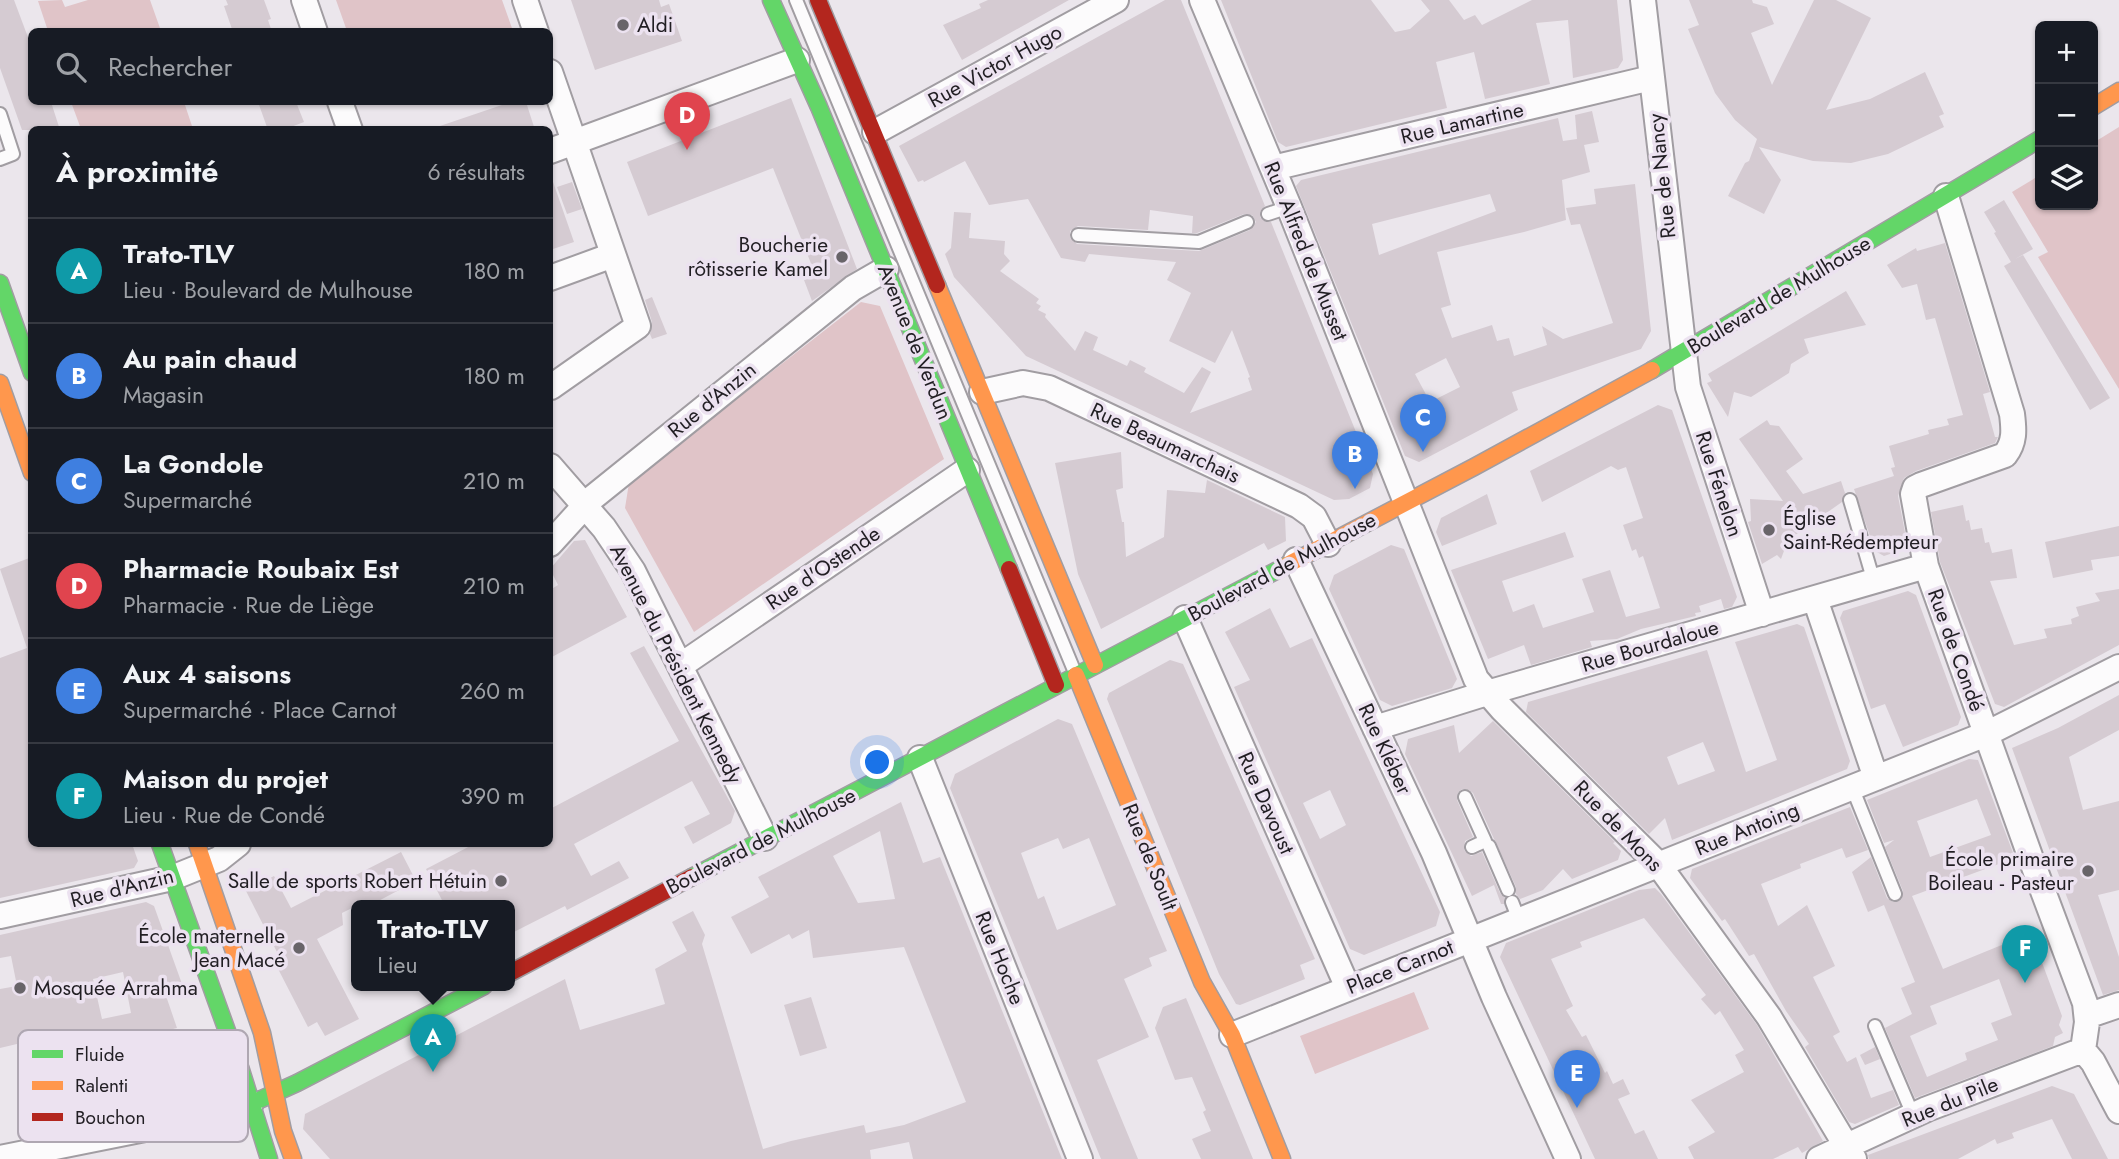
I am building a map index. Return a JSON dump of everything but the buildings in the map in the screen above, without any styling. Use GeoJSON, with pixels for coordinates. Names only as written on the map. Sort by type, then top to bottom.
{"type":"FeatureCollection","features":[{"type":"Feature","properties":{"kind":"street"},"geometry":{"type":"LineString","coordinates":[[304,0],[314,28]]}},
{"type":"Feature","properties":{"kind":"street"},"geometry":{"type":"LineString","coordinates":[[525,0],[535,28]]}},
{"type":"Feature","properties":{"kind":"street","name":"Avenue de Verdun"},"geometry":{"type":"LineString","coordinates":[[771,0],[886,270],[1056,685]]}},
{"type":"Feature","properties":{"kind":"street","name":"Avenue de Verdun"},"geometry":{"type":"LineString","coordinates":[[818,0],[1095,665]]}},
{"type":"Feature","properties":{"kind":"street","name":"Rue Victor Hugo"},"geometry":{"type":"LineString","coordinates":[[874,132],[1116,0]]}},
{"type":"Feature","properties":{"kind":"street","name":"Rue Alfred de Musset"},"geometry":{"type":"LineString","coordinates":[[1202,0],[1273,168],[1279,210],[1405,503]]}},
{"type":"Feature","properties":{"kind":"street","name":"Rue de Nancy"},"geometry":{"type":"LineString","coordinates":[[1643,0],[1682,353]]}},
{"type":"Feature","properties":{"kind":"street"},"geometry":{"type":"LineString","coordinates":[[553,150],[797,60]]}},
{"type":"Feature","properties":{"kind":"street","name":"Rue Lamartine"},"geometry":{"type":"LineString","coordinates":[[1273,168],[1651,78]]}},
{"type":"Feature","properties":{"kind":"street"},"geometry":{"type":"LineString","coordinates":[[553,81],[638,326],[553,386]]}},
{"type":"Feature","properties":{"kind":"street"},"geometry":{"type":"LineString","coordinates":[[2098,104],[2119,91]]}},
{"type":"Feature","properties":{"kind":"street"},"geometry":{"type":"LineString","coordinates":[[341,105],[349,126]]}},
{"type":"Feature","properties":{"kind":"street","name":"Boulevard de Mulhouse"},"geometry":{"type":"LineString","coordinates":[[515,969],[1328,544],[1682,353],[2035,142]]}},
{"type":"Feature","properties":{"kind":"street","name":"Rue de Condé"},"geometry":{"type":"LineString","coordinates":[[1946,196],[2012,414],[2014,432],[2011,447],[2005,455],[1915,488],[1913,494],[1926,566],[2085,1003],[2087,1016],[2083,1050]]}},
{"type":"Feature","properties":{"kind":"street"},"geometry":{"type":"LineString","coordinates":[[553,277],[613,255]]}},
{"type":"Feature","properties":{"kind":"street","name":"Rue d'Anzin"},"geometry":{"type":"LineString","coordinates":[[553,541],[585,504],[853,288],[886,270]]}},
{"type":"Feature","properties":{"kind":"street"},"geometry":{"type":"LineString","coordinates":[[1,290],[28,362]]}},
{"type":"Feature","properties":{"kind":"street","name":"Rue Fénelon"},"geometry":{"type":"LineString","coordinates":[[1682,353],[1688,387],[1762,614]]}},
{"type":"Feature","properties":{"kind":"street"},"geometry":{"type":"LineString","coordinates":[[0,383],[28,462]]}},
{"type":"Feature","properties":{"kind":"street","name":"Rue Beaumarchais"},"geometry":{"type":"LineString","coordinates":[[982,392],[1023,383],[1049,388],[1299,506],[1314,517],[1328,544]]}},
{"type":"Feature","properties":{"kind":"street","name":"Avenue du Président Kennedy"},"geometry":{"type":"LineString","coordinates":[[553,469],[604,528],[633,571],[765,838]]}},
{"type":"Feature","properties":{"kind":"street","name":"Rue d'Ostende"},"geometry":{"type":"LineString","coordinates":[[680,666],[967,470]]}},
{"type":"Feature","properties":{"kind":"street","name":"Rue de Mons"},"geometry":{"type":"LineString","coordinates":[[1405,503],[1470,667],[1487,693],[1658,864],[1769,1017],[1850,1152]]}},
{"type":"Feature","properties":{"kind":"street","name":"Rue Kléber"},"geometry":{"type":"LineString","coordinates":[[1296,560],[1375,728],[1446,859],[1469,939]]}},
{"type":"Feature","properties":{"kind":"street","name":"Rue Bourdaloue"},"geometry":{"type":"LineString","coordinates":[[1375,728],[1926,566]]}},
{"type":"Feature","properties":{"kind":"street"},"geometry":{"type":"LineString","coordinates":[[1815,599],[1875,778]]}},
{"type":"Feature","properties":{"kind":"street","name":"Rue Davoust"},"geometry":{"type":"LineString","coordinates":[[1185,618],[1348,988]]}},
{"type":"Feature","properties":{"kind":"street","name":"Rue Antoing"},"geometry":{"type":"LineString","coordinates":[[1469,939],[1513,904],[1658,864],[1986,734],[2119,667]]}},
{"type":"Feature","properties":{"kind":"street","name":"Rue de Soult"},"geometry":{"type":"LineString","coordinates":[[1076,675],[1205,989],[1232,1035]]}},
{"type":"Feature","properties":{"kind":"street","name":"Rue Hoche"},"geometry":{"type":"LineString","coordinates":[[920,758],[1080,1159]]}},
{"type":"Feature","properties":{"kind":"street"},"geometry":{"type":"LineString","coordinates":[[161,847],[225,1030]]}},
{"type":"Feature","properties":{"kind":"street","name":"Rue d'Anzin"},"geometry":{"type":"LineString","coordinates":[[0,916],[172,878],[200,855],[219,859],[234,847]]}},
{"type":"Feature","properties":{"kind":"street"},"geometry":{"type":"LineString","coordinates":[[200,855],[260,1025],[283,1131],[293,1159]]}},
{"type":"Feature","properties":{"kind":"street","name":"Place Carnot"},"geometry":{"type":"LineString","coordinates":[[1232,1035],[1469,939],[1568,1159]]}},
{"type":"Feature","properties":{"kind":"street"},"geometry":{"type":"LineString","coordinates":[[248,1104],[474,991]]}},
{"type":"Feature","properties":{"kind":"street"},"geometry":{"type":"LineString","coordinates":[[2087,1016],[2119,1005]]}},
{"type":"Feature","properties":{"kind":"street"},"geometry":{"type":"LineString","coordinates":[[1232,1035],[1282,1159]]}},
{"type":"Feature","properties":{"kind":"street"},"geometry":{"type":"LineString","coordinates":[[2083,1050],[2093,1062],[2119,1111]]}},
{"type":"Feature","properties":{"kind":"street","name":"Rue du Pile"},"geometry":{"type":"LineString","coordinates":[[1819,1159],[1850,1152],[1913,1115],[2083,1050]]}},
{"type":"Feature","properties":{"kind":"street"},"geometry":{"type":"LineString","coordinates":[[248,1094],[269,1159]]}},
{"type":"Feature","properties":{"kind":"street"},"geometry":{"type":"LineString","coordinates":[[0,1158],[80,1142]]}},
{"type":"Feature","properties":{"kind":"lane"},"geometry":{"type":"LineString","coordinates":[[796,0],[1076,675]]}},
{"type":"Feature","properties":{"kind":"lane"},"geometry":{"type":"LineString","coordinates":[[0,114],[13,154],[0,159]]}},
{"type":"Feature","properties":{"kind":"lane"},"geometry":{"type":"LineString","coordinates":[[1078,235],[1199,242],[1247,222]]}},
{"type":"Feature","properties":{"kind":"lane"},"geometry":{"type":"LineString","coordinates":[[1850,500],[1874,582]]}},
{"type":"Feature","properties":{"kind":"lane"},"geometry":{"type":"LineString","coordinates":[[1852,787],[1895,894]]}},
{"type":"Feature","properties":{"kind":"lane"},"geometry":{"type":"LineString","coordinates":[[1465,797],[1485,841],[1472,847]]}},
{"type":"Feature","properties":{"kind":"lane"},"geometry":{"type":"LineString","coordinates":[[1489,846],[1513,904]]}},
{"type":"Feature","properties":{"kind":"lane"},"geometry":{"type":"LineString","coordinates":[[1875,1027],[1913,1115]]}},
{"type":"Feature","properties":{"kind":"shaded area"},"geometry":{"type":"Polygon","coordinates":[[[62,0],[65,7],[88,0],[150,0],[160,28],[47,28],[38,1],[62,0]]]}},
{"type":"Feature","properties":{"kind":"shaded area"},"geometry":{"type":"Polygon","coordinates":[[[336,0],[502,0],[512,28],[346,28],[336,0]]]}},
{"type":"Feature","properties":{"kind":"shaded area"},"geometry":{"type":"Polygon","coordinates":[[[72,105],[185,105],[192,126],[80,126],[72,105]]]}},
{"type":"Feature","properties":{"kind":"shaded area"},"geometry":{"type":"Polygon","coordinates":[[[2119,127],[2119,389],[2038,257],[2048,252],[2012,192],[2035,178],[2035,210],[2098,210],[2098,140],[2119,127]]]}},
{"type":"Feature","properties":{"kind":"shaded area"},"geometry":{"type":"Polygon","coordinates":[[[861,302],[880,306],[944,459],[694,632],[625,508],[629,483],[861,302]]]}},
{"type":"Feature","properties":{"kind":"shaded area"},"geometry":{"type":"Polygon","coordinates":[[[1414,992],[1429,1029],[1315,1074],[1300,1036],[1414,992]]]}},
{"type":"Feature","properties":{"kind":"traffic: fast"},"geometry":{"type":"LineString","coordinates":[[771,0],[819,107],[1009,569]]}},
{"type":"Feature","properties":{"kind":"traffic: fast"},"geometry":{"type":"LineString","coordinates":[[1652,370],[2035,142]]}},
{"type":"Feature","properties":{"kind":"traffic: fast"},"geometry":{"type":"LineString","coordinates":[[0,283],[28,362]]}},
{"type":"Feature","properties":{"kind":"traffic: fast"},"geometry":{"type":"LineString","coordinates":[[692,877],[1287,565]]}},
{"type":"Feature","properties":{"kind":"traffic: fast"},"geometry":{"type":"LineString","coordinates":[[161,847],[227,1030]]}},
{"type":"Feature","properties":{"kind":"traffic: fast"},"geometry":{"type":"LineString","coordinates":[[257,1101],[474,991]]}},
{"type":"Feature","properties":{"kind":"traffic: fast"},"geometry":{"type":"LineString","coordinates":[[248,1092],[269,1159]]}},
{"type":"Feature","properties":{"kind":"traffic: slow"},"geometry":{"type":"LineString","coordinates":[[2098,104],[2119,91]]}},
{"type":"Feature","properties":{"kind":"traffic: slow"},"geometry":{"type":"LineString","coordinates":[[937,285],[1095,665]]}},
{"type":"Feature","properties":{"kind":"traffic: slow"},"geometry":{"type":"LineString","coordinates":[[1287,565],[1652,370]]}},
{"type":"Feature","properties":{"kind":"traffic: slow"},"geometry":{"type":"LineString","coordinates":[[0,383],[28,462]]}},
{"type":"Feature","properties":{"kind":"traffic: slow"},"geometry":{"type":"LineString","coordinates":[[1076,675],[1202,982],[1232,1035],[1282,1159]]}},
{"type":"Feature","properties":{"kind":"traffic: slow"},"geometry":{"type":"LineString","coordinates":[[198,847],[262,1033],[283,1131],[293,1159]]}},
{"type":"Feature","properties":{"kind":"traffic: jam"},"geometry":{"type":"LineString","coordinates":[[818,0],[937,285]]}},
{"type":"Feature","properties":{"kind":"traffic: jam"},"geometry":{"type":"LineString","coordinates":[[1009,569],[1056,685]]}},
{"type":"Feature","properties":{"kind":"traffic: jam"},"geometry":{"type":"LineString","coordinates":[[515,970],[692,877]]}},
{"type":"Feature","properties":{"kind":"place","name":"Aldi"},"geometry":{"type":"Point","coordinates":[623,25]}},
{"type":"Feature","properties":{"kind":"place","name":"Pharmacie Roubaix Est"},"geometry":{"type":"Point","coordinates":[687,150]}},
{"type":"Feature","properties":{"kind":"place","name":"Boucherie rôtisserie Kamel"},"geometry":{"type":"Point","coordinates":[842,257]}},
{"type":"Feature","properties":{"kind":"place","name":"La Gondole"},"geometry":{"type":"Point","coordinates":[1423,452]}},
{"type":"Feature","properties":{"kind":"place","name":"Au pain chaud"},"geometry":{"type":"Point","coordinates":[1355,489]}},
{"type":"Feature","properties":{"kind":"place","name":"Église Saint-Rédempteur"},"geometry":{"type":"Point","coordinates":[1769,530]}},
{"type":"Feature","properties":{"kind":"place","name":"École primaire Boileau - Pasteur"},"geometry":{"type":"Point","coordinates":[2088,871]}},
{"type":"Feature","properties":{"kind":"place","name":"Salle de sports Robert Hétuin"},"geometry":{"type":"Point","coordinates":[501,881]}},
{"type":"Feature","properties":{"kind":"place","name":"École maternelle Jean Macé"},"geometry":{"type":"Point","coordinates":[299,948]}},
{"type":"Feature","properties":{"kind":"place","name":"Maison du projet"},"geometry":{"type":"Point","coordinates":[2025,983]}},
{"type":"Feature","properties":{"kind":"place","name":"Mosquée Arrahma"},"geometry":{"type":"Point","coordinates":[20,988]}},
{"type":"Feature","properties":{"kind":"place","name":"Trato-TLV"},"geometry":{"type":"Point","coordinates":[433,1072]}},
{"type":"Feature","properties":{"kind":"place","name":"Aux 4 saisons"},"geometry":{"type":"Point","coordinates":[1577,1108]}}]}
